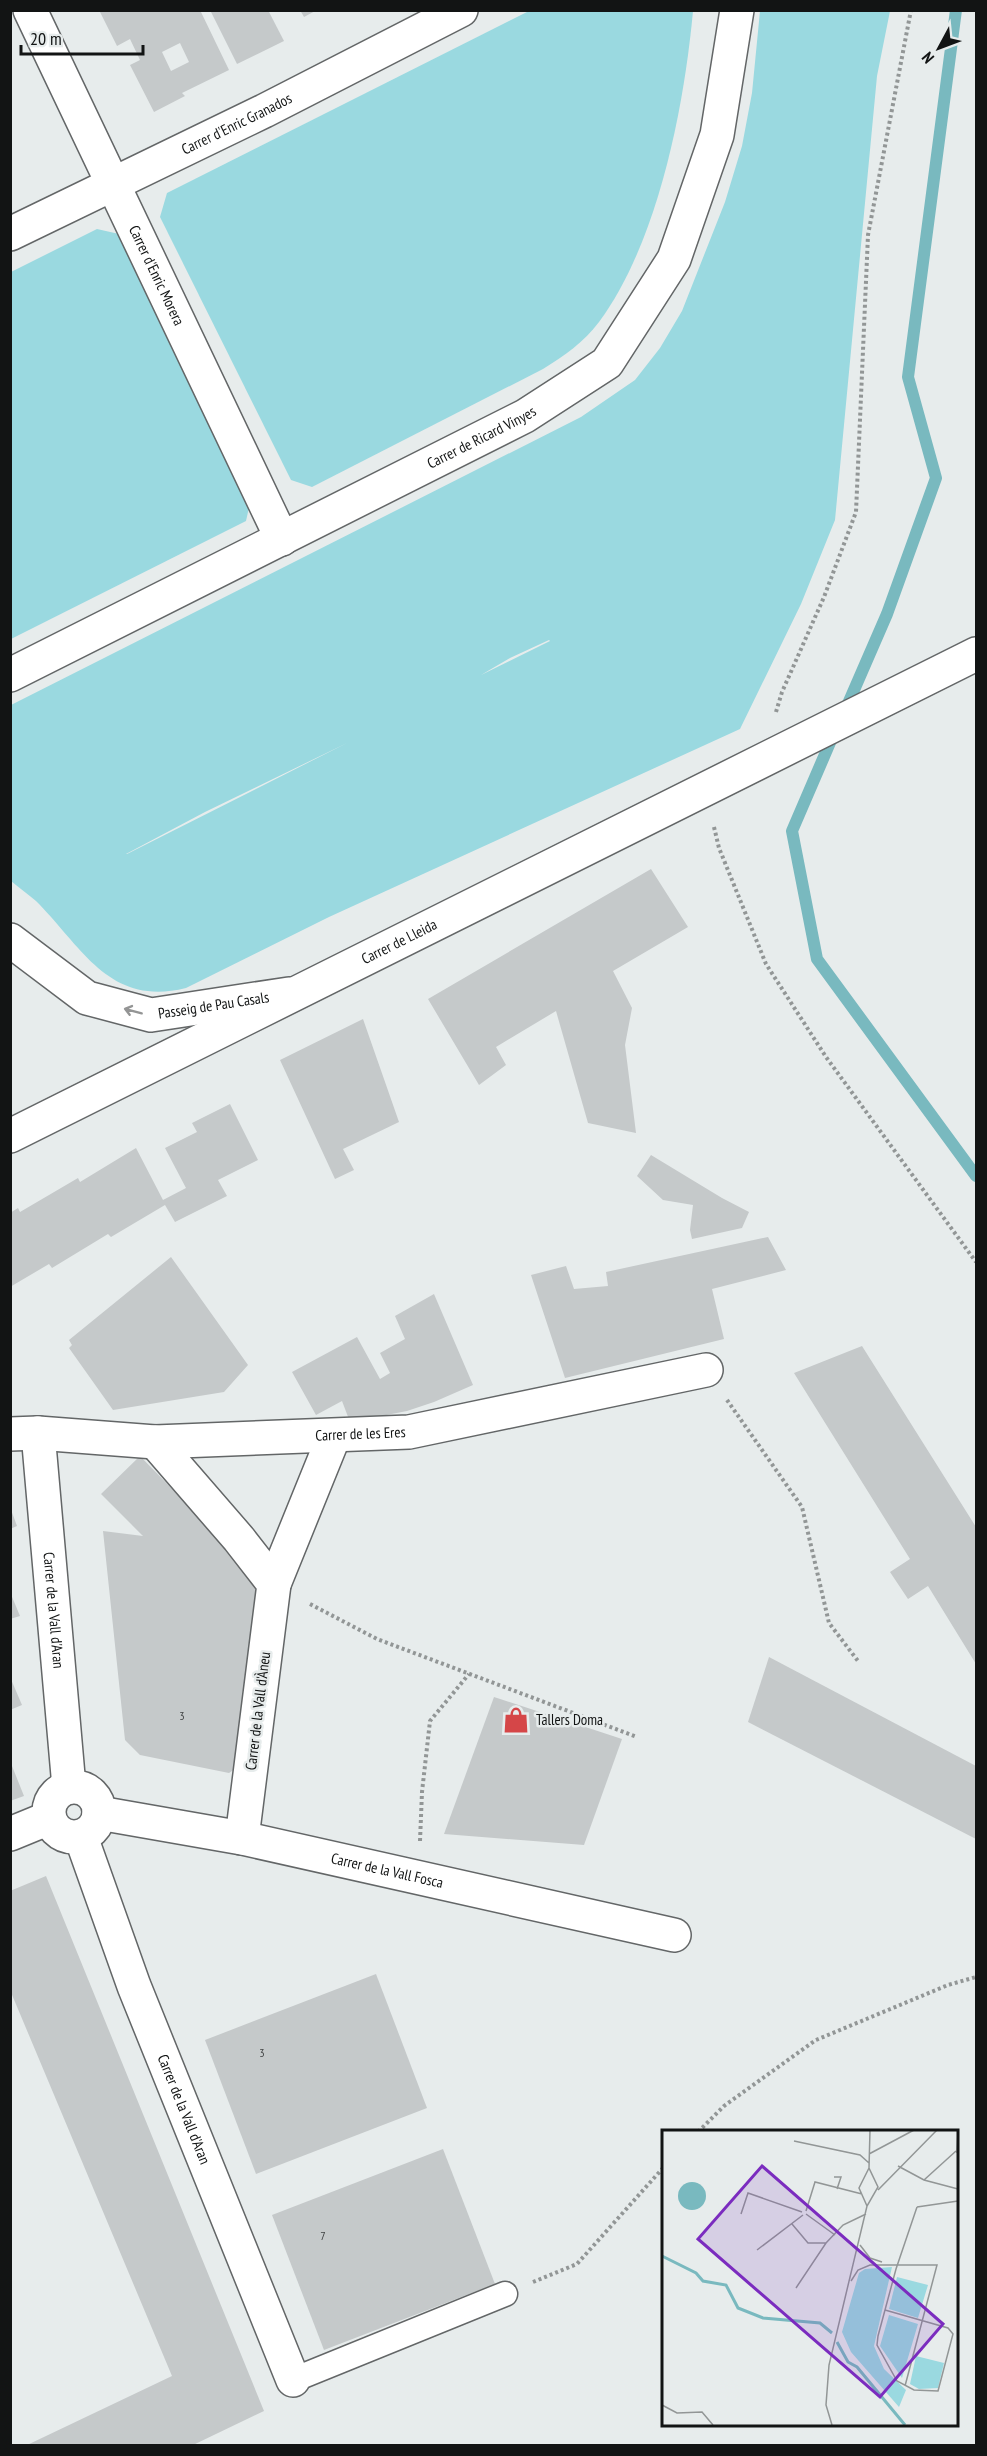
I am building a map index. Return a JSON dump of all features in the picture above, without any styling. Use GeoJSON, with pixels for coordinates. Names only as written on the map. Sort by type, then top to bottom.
{"type":"FeatureCollection","features":[{"type":"Feature","properties":{"kind":"street","name":"Carrer d'Enric Morera"},"geometry":{"type":"LineString","coordinates":[[30,10],[282,539]]}},
{"type":"Feature","properties":{"kind":"street","name":"Carrer d'Enric Granados"},"geometry":{"type":"LineString","coordinates":[[10,234],[113,186],[461,10]]}},
{"type":"Feature","properties":{"kind":"street","name":"Carrer de Ricard Vinyes"},"geometry":{"type":"LineString","coordinates":[[10,675],[525,416],[607,363],[674,260],[717,135],[737,10]]}},
{"type":"Feature","properties":{"kind":"street","name":"Carrer de Lleida"},"geometry":{"type":"LineString","coordinates":[[10,1136],[704,788],[892,698],[976,654]]}},
{"type":"Feature","properties":{"kind":"street","name":"Passeig de Pau Casals"},"geometry":{"type":"LineString","coordinates":[[10,940],[87,998],[151,1015],[294,993]]}},
{"type":"Feature","properties":{"kind":"street","name":"Carrer de les Eres"},"geometry":{"type":"LineString","coordinates":[[24,1434],[155,1442],[409,1432],[706,1370]]}},
{"type":"Feature","properties":{"kind":"street","name":"Carrer de la Vall d'Aran"},"geometry":{"type":"LineString","coordinates":[[24,1434],[69,1787]]}},
{"type":"Feature","properties":{"kind":"street","name":"Carrer de la Vall d'Àneu"},"geometry":{"type":"LineString","coordinates":[[242,1838],[274,1584],[334,1436]]}},
{"type":"Feature","properties":{"kind":"street"},"geometry":{"type":"LineString","coordinates":[[155,1442],[239,1539],[274,1584]]}},
{"type":"Feature","properties":{"kind":"street"},"geometry":{"type":"LineString","coordinates":[[69,1787],[77,1787],[90,1793],[95,1799],[90,1825],[74,1838],[61,1834],[51,1824],[49,1818],[51,1802],[55,1795],[69,1787]]}},
{"type":"Feature","properties":{"kind":"street"},"geometry":{"type":"LineString","coordinates":[[10,1834],[49,1818]]}},
{"type":"Feature","properties":{"kind":"street","name":"Carrer de la Vall d'Aran"},"geometry":{"type":"LineString","coordinates":[[90,1825],[134,1986],[293,2380]]}},
{"type":"Feature","properties":{"kind":"street","name":"Carrer de la Vall Fosca"},"geometry":{"type":"LineString","coordinates":[[90,1825],[242,1838],[674,1935]]}},
{"type":"Feature","properties":{"kind":"lane"},"geometry":{"type":"LineString","coordinates":[[293,2380],[505,2294]]}},
{"type":"Feature","properties":{"kind":"path"},"geometry":{"type":"LineString","coordinates":[[776,753],[782,692],[824,597],[856,512],[868,235],[911,10]]}},
{"type":"Feature","properties":{"kind":"path"},"geometry":{"type":"LineString","coordinates":[[704,788],[719,848],[766,964],[826,1057],[976,1262]]}},
{"type":"Feature","properties":{"kind":"path"},"geometry":{"type":"LineString","coordinates":[[706,1370],[802,1507],[829,1623],[858,1661]]}},
{"type":"Feature","properties":{"kind":"path"},"geometry":{"type":"LineString","coordinates":[[274,1584],[377,1639],[637,1737]]}},
{"type":"Feature","properties":{"kind":"path"},"geometry":{"type":"LineString","coordinates":[[418,1877],[422,1792],[430,1721],[469,1674]]}},
{"type":"Feature","properties":{"kind":"path"},"geometry":{"type":"LineString","coordinates":[[700,2130],[724,2106],[816,2040],[948,1985],[976,1977]]}},
{"type":"Feature","properties":{"kind":"path"},"geometry":{"type":"LineString","coordinates":[[505,2294],[577,2264],[662,2169]]}},
{"type":"Feature","properties":{"kind":"shaded area"},"geometry":{"type":"Polygon","coordinates":[[[529,11],[693,11],[683,89],[665,173],[637,253],[620,290],[587,336],[566,354],[543,369],[312,487],[291,480],[160,217],[167,193],[529,11]]]}},
{"type":"Feature","properties":{"kind":"shaded area"},"geometry":{"type":"Polygon","coordinates":[[[760,11],[890,11],[877,76],[835,520],[801,604],[740,729],[329,917],[186,988],[159,992],[137,989],[117,981],[100,969],[36,901],[11,881],[11,705],[581,417],[635,380],[660,348],[682,311],[725,202],[742,146],[752,93],[760,11]],[[550,641],[510,658],[481,675],[550,641]],[[347,743],[205,812],[126,854],[127,854],[347,743]]]}},
{"type":"Feature","properties":{"kind":"shaded area"},"geometry":{"type":"Polygon","coordinates":[[[97,229],[119,234],[250,503],[246,521],[11,639],[11,272],[97,229]]]}},
{"type":"Feature","properties":{"kind":"building"},"geometry":{"type":"Polygon","coordinates":[[[99,10],[200,10],[229,70],[182,93],[185,96],[154,112],[130,65],[140,60],[130,39],[117,46],[99,10]],[[180,43],[162,52],[171,71],[189,62],[180,43]]]}},
{"type":"Feature","properties":{"kind":"building"},"geometry":{"type":"Polygon","coordinates":[[[210,10],[268,10],[284,41],[237,64],[210,10]]]}},
{"type":"Feature","properties":{"kind":"building"},"geometry":{"type":"Polygon","coordinates":[[[300,10],[317,10],[304,17],[300,10]]]}},
{"type":"Feature","properties":{"kind":"building"},"geometry":{"type":"Polygon","coordinates":[[[651,869],[688,927],[613,971],[632,1008],[625,1045],[636,1133],[588,1123],[556,1011],[496,1047],[506,1065],[479,1085],[428,999],[651,869]]]}},
{"type":"Feature","properties":{"kind":"building"},"geometry":{"type":"Polygon","coordinates":[[[363,1019],[399,1122],[343,1149],[354,1170],[335,1179],[280,1060],[363,1019]]]}},
{"type":"Feature","properties":{"kind":"building"},"geometry":{"type":"Polygon","coordinates":[[[230,1104],[258,1160],[218,1180],[227,1196],[175,1222],[165,1205],[111,1237],[108,1234],[52,1268],[49,1264],[10,1287],[10,1213],[18,1208],[20,1212],[78,1178],[80,1182],[136,1148],[163,1200],[186,1188],[165,1148],[197,1132],[192,1123],[230,1104]]]}},
{"type":"Feature","properties":{"kind":"building"},"geometry":{"type":"Polygon","coordinates":[[[651,1155],[749,1212],[742,1228],[692,1239],[690,1230],[693,1205],[663,1200],[637,1176],[651,1155]]]}},
{"type":"Feature","properties":{"kind":"building"},"geometry":{"type":"Polygon","coordinates":[[[768,1237],[786,1270],[712,1289],[724,1339],[565,1378],[531,1275],[566,1266],[574,1289],[608,1286],[606,1272],[768,1237]]]}},
{"type":"Feature","properties":{"kind":"building"},"geometry":{"type":"Polygon","coordinates":[[[171,1257],[248,1365],[224,1392],[113,1410],[69,1348],[72,1345],[69,1340],[171,1257]]]}},
{"type":"Feature","properties":{"kind":"building"},"geometry":{"type":"Polygon","coordinates":[[[434,1294],[473,1385],[407,1411],[350,1422],[342,1401],[316,1415],[292,1372],[357,1337],[380,1379],[390,1373],[380,1353],[405,1339],[395,1316],[434,1294]]]}},
{"type":"Feature","properties":{"kind":"building"},"geometry":{"type":"Polygon","coordinates":[[[862,1346],[976,1527],[976,1664],[928,1586],[908,1599],[890,1572],[910,1559],[794,1373],[862,1346]]]}},
{"type":"Feature","properties":{"kind":"building"},"geometry":{"type":"Polygon","coordinates":[[[140,1456],[260,1579],[239,1766],[229,1773],[140,1755],[125,1740],[103,1531],[143,1536],[101,1494],[140,1456]]]}},
{"type":"Feature","properties":{"kind":"building"},"geometry":{"type":"Polygon","coordinates":[[[10,1507],[17,1526],[10,1529],[10,1507]]]}},
{"type":"Feature","properties":{"kind":"building"},"geometry":{"type":"Polygon","coordinates":[[[10,1592],[20,1616],[10,1619],[10,1592]]]}},
{"type":"Feature","properties":{"kind":"building"},"geometry":{"type":"Polygon","coordinates":[[[769,1657],[976,1766],[976,1839],[748,1722],[769,1657]]]}},
{"type":"Feature","properties":{"kind":"building"},"geometry":{"type":"Polygon","coordinates":[[[10,1677],[22,1705],[10,1710],[10,1677]]]}},
{"type":"Feature","properties":{"kind":"building"},"geometry":{"type":"Polygon","coordinates":[[[494,1697],[622,1739],[584,1845],[444,1834],[494,1697]]]}},
{"type":"Feature","properties":{"kind":"building"},"geometry":{"type":"Polygon","coordinates":[[[10,1761],[24,1796],[10,1801],[10,1761]]]}},
{"type":"Feature","properties":{"kind":"building"},"geometry":{"type":"Polygon","coordinates":[[[46,1876],[264,2411],[191,2446],[25,2446],[172,2376],[10,1990],[10,1891],[46,1876]]]}},
{"type":"Feature","properties":{"kind":"building"},"geometry":{"type":"Polygon","coordinates":[[[376,1974],[427,2108],[256,2174],[205,2040],[376,1974]]]}},
{"type":"Feature","properties":{"kind":"building"},"geometry":{"type":"Polygon","coordinates":[[[443,2149],[495,2284],[324,2350],[272,2215],[443,2149]]]}},
{"type":"Feature","properties":{"kind":"waterway"},"geometry":{"type":"LineString","coordinates":[[844,713],[887,614],[936,478],[908,377],[956,10]]}},
{"type":"Feature","properties":{"kind":"waterway"},"geometry":{"type":"LineString","coordinates":[[835,731],[792,831],[817,959],[976,1176]]}},
{"type":"Feature","properties":{"kind":"place","name":"Tallers Doma"},"geometry":{"type":"Point","coordinates":[516,1720]}}]}
